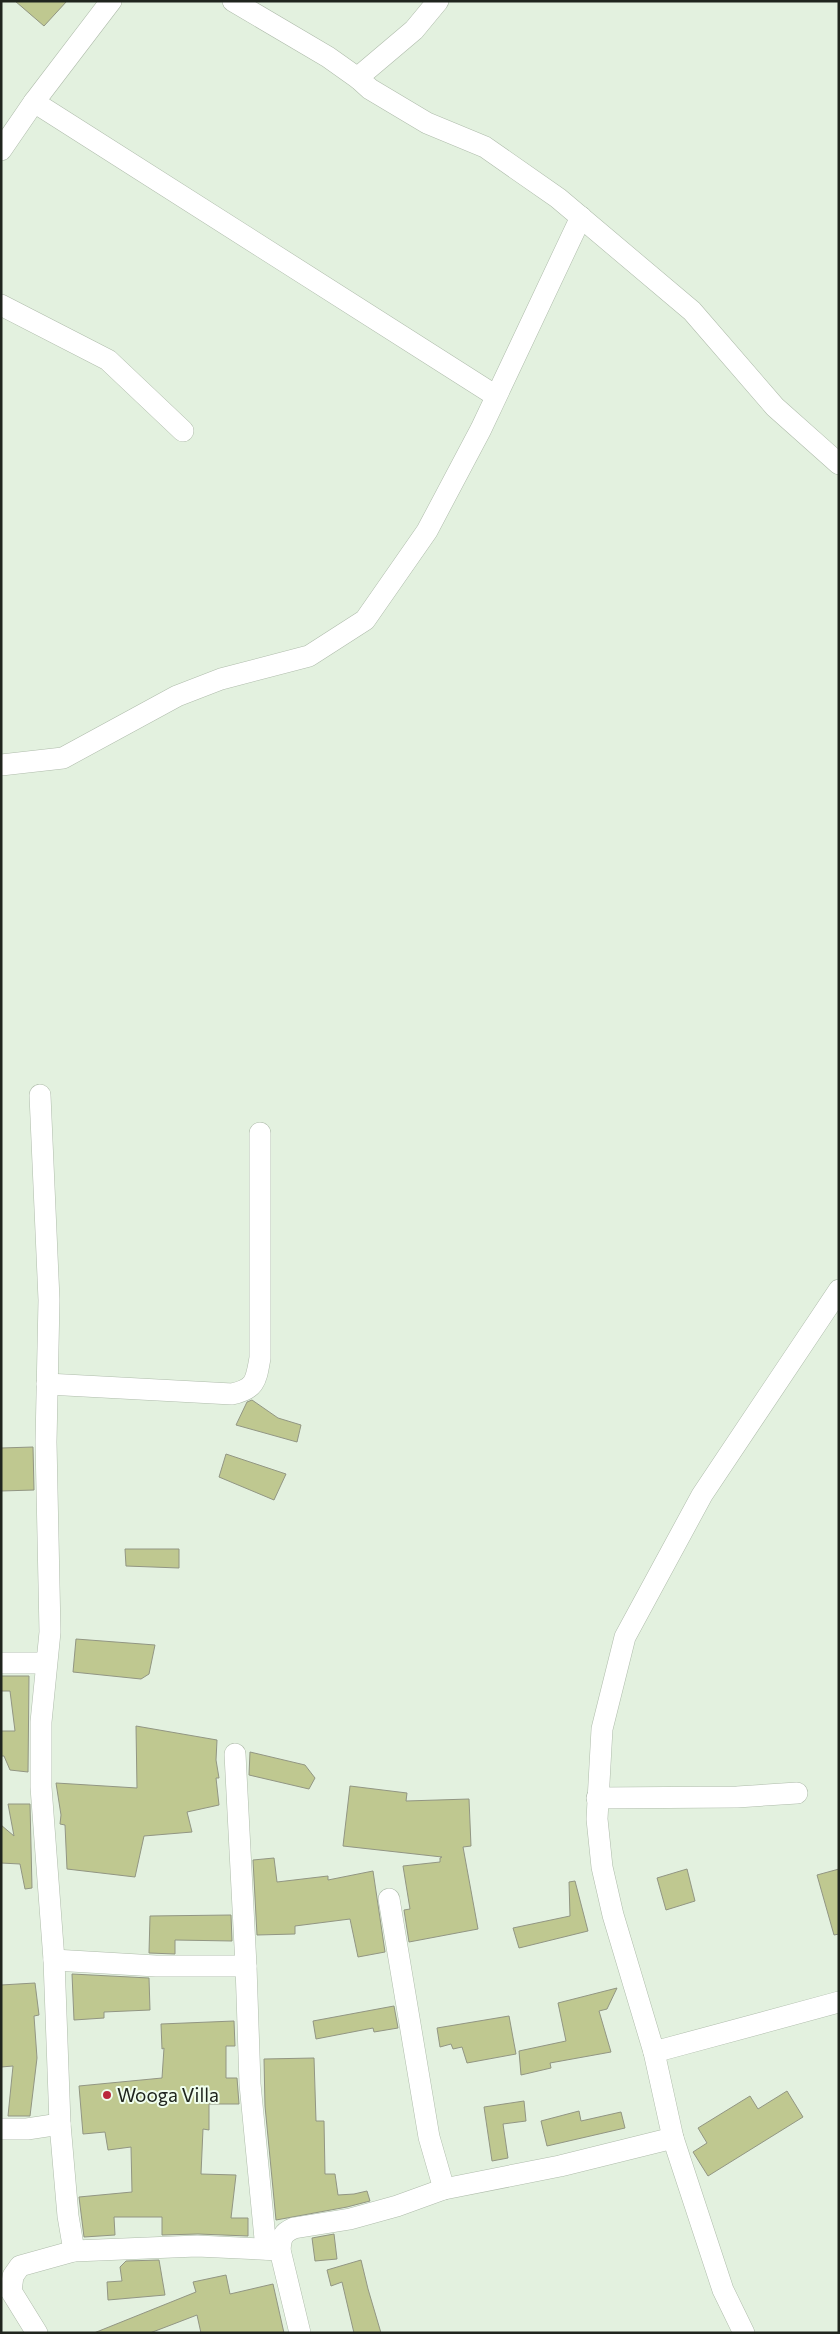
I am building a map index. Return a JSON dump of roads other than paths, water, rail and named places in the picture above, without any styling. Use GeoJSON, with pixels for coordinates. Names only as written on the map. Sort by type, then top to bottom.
{"type":"FeatureCollection","features":[{"type":"Feature","properties":{"kind":"street"},"geometry":{"type":"LineString","coordinates":[[1,150],[34,102],[111,1]]}},
{"type":"Feature","properties":{"kind":"street"},"geometry":{"type":"LineString","coordinates":[[233,1],[328,57],[370,89],[427,123],[485,147],[558,198],[692,311],[775,407],[839,464]]}},
{"type":"Feature","properties":{"kind":"street"},"geometry":{"type":"LineString","coordinates":[[359,79],[362,74],[414,30],[438,1]]}},
{"type":"Feature","properties":{"kind":"street"},"geometry":{"type":"LineString","coordinates":[[34,102],[496,396]]}},
{"type":"Feature","properties":{"kind":"street"},"geometry":{"type":"LineString","coordinates":[[1,765],[63,758],[177,696],[221,679],[309,656],[365,620],[427,531],[496,396],[582,217]]}},
{"type":"Feature","properties":{"kind":"street"},"geometry":{"type":"LineString","coordinates":[[1,305],[108,360],[183,431]]}},
{"type":"Feature","properties":{"kind":"street"},"geometry":{"type":"LineString","coordinates":[[40,1095],[49,1300],[46,1442],[50,1632],[40,1722],[41,1786],[54,1960],[60,2124],[68,2216],[74,2251]]}},
{"type":"Feature","properties":{"kind":"street"},"geometry":{"type":"LineString","coordinates":[[47,1384],[232,1394],[245,1391],[256,1380],[260,1358],[260,1132]]}},
{"type":"Feature","properties":{"kind":"street"},"geometry":{"type":"LineString","coordinates":[[744,2333],[723,2290],[673,2138],[654,2052],[613,1915],[604,1876],[597,1798],[602,1729],[625,1637],[702,1495],[839,1290]]}},
{"type":"Feature","properties":{"kind":"street"},"geometry":{"type":"LineString","coordinates":[[1,1663],[46,1663]]}},
{"type":"Feature","properties":{"kind":"street"},"geometry":{"type":"LineString","coordinates":[[234,1754],[246,1966],[250,2084],[273,2250],[300,2333]]}},
{"type":"Feature","properties":{"kind":"street"},"geometry":{"type":"LineString","coordinates":[[597,1798],[737,1797],[797,1793]]}},
{"type":"Feature","properties":{"kind":"street"},"geometry":{"type":"LineString","coordinates":[[389,1899],[429,2137],[444,2189]]}},
{"type":"Feature","properties":{"kind":"street"},"geometry":{"type":"LineString","coordinates":[[54,1960],[156,1966],[246,1966]]}},
{"type":"Feature","properties":{"kind":"street"},"geometry":{"type":"LineString","coordinates":[[654,2052],[790,2017],[839,2002]]}},
{"type":"Feature","properties":{"kind":"street"},"geometry":{"type":"LineString","coordinates":[[1,2129],[27,2129],[60,2124]]}},
{"type":"Feature","properties":{"kind":"street"},"geometry":{"type":"LineString","coordinates":[[273,2250],[286,2231],[294,2228],[350,2219],[398,2206],[444,2189],[560,2166],[673,2138]]}},
{"type":"Feature","properties":{"kind":"street"},"geometry":{"type":"LineString","coordinates":[[37,2333],[11,2291],[13,2276],[20,2266],[74,2251],[197,2246],[273,2250]]}},
{"type":"Feature","properties":{"kind":"place","name":"Wooga Villa"},"geometry":{"type":"Point","coordinates":[107,2095]}}]}
